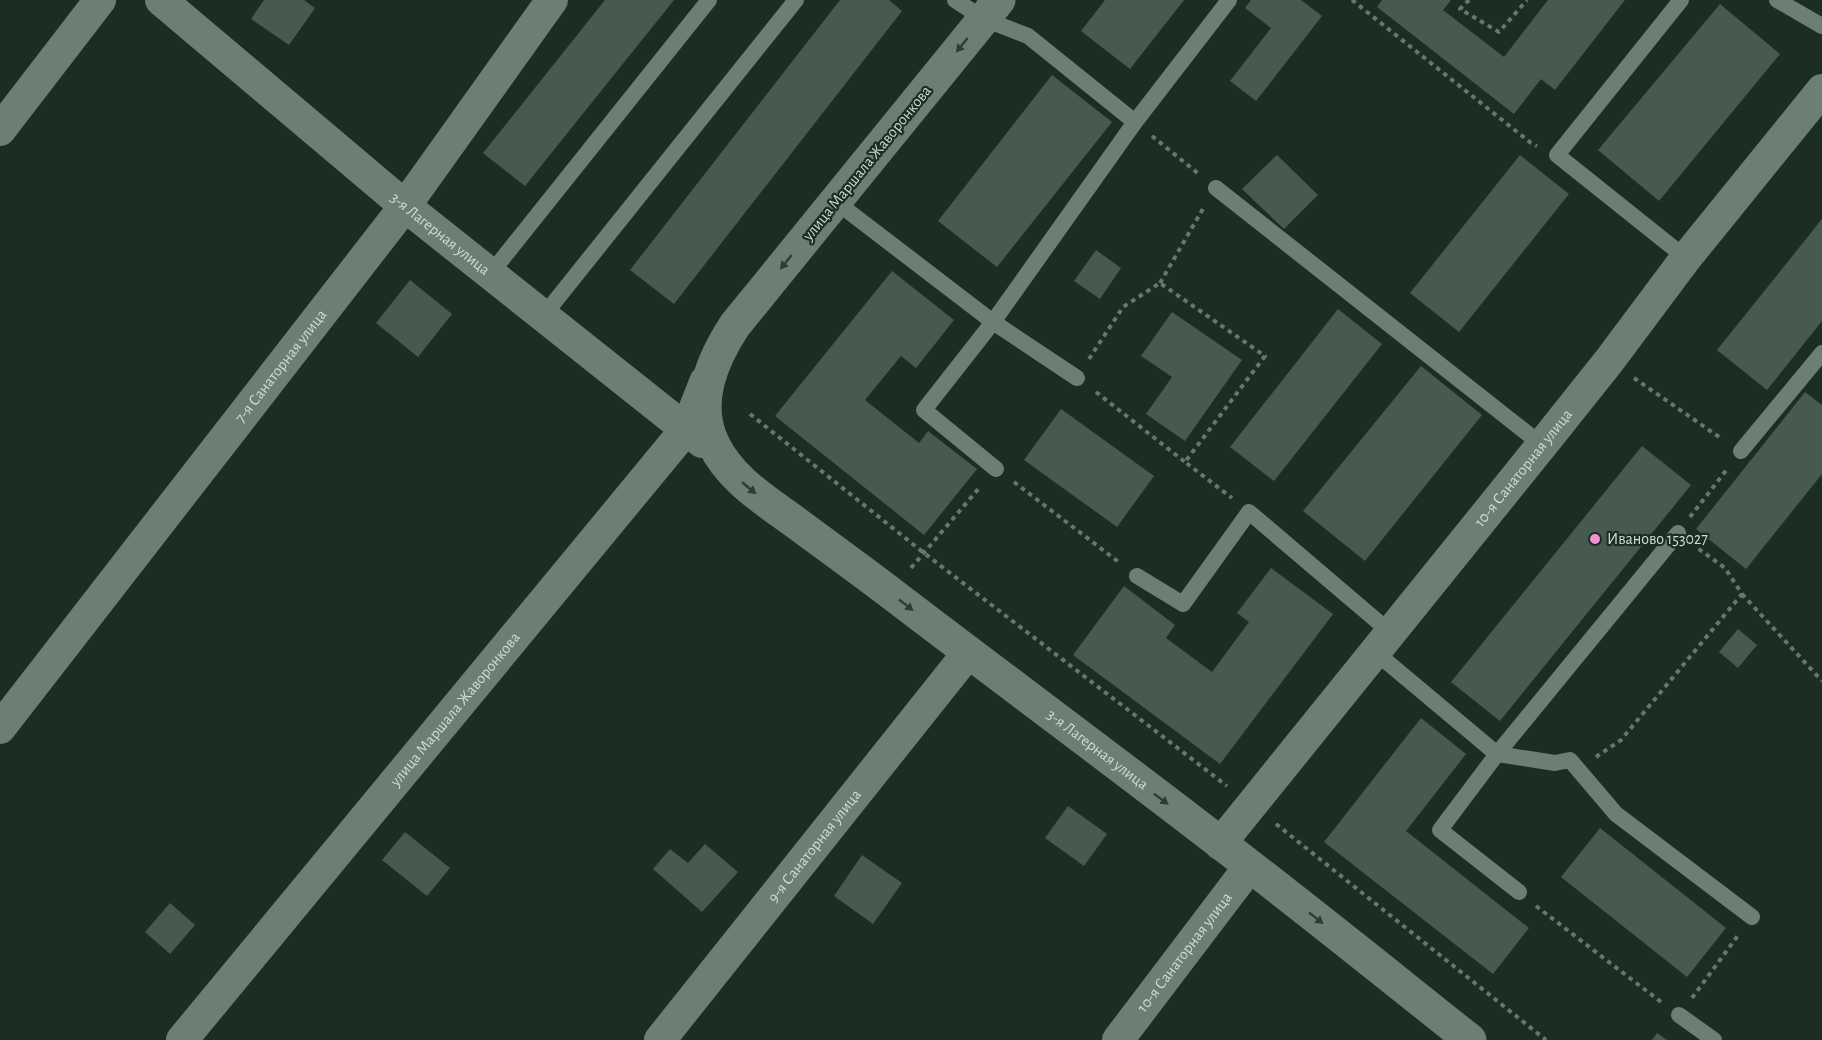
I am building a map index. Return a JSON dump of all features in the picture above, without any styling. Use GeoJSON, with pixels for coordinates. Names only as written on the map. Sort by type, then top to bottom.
{"type":"FeatureCollection","features":[{"type":"Feature","properties":{"kind":"main road","name":"улица Маршала Жаворонкова"},"geometry":{"type":"LineString","coordinates":[[735,325],[991,9]]}},
{"type":"Feature","properties":{"kind":"main road","name":"3-я Лагерная улица"},"geometry":{"type":"LineString","coordinates":[[735,325],[722,344],[711,367],[705,417],[712,442],[736,476],[1250,866],[1470,1040]]}},
{"type":"Feature","properties":{"kind":"street"},"geometry":{"type":"LineString","coordinates":[[0,130],[100,0]]}},
{"type":"Feature","properties":{"kind":"street","name":"3-я Лагерная улица"},"geometry":{"type":"LineString","coordinates":[[161,0],[405,206],[687,428],[725,462]]}},
{"type":"Feature","properties":{"kind":"street","name":"7-я Санаторная улица"},"geometry":{"type":"LineString","coordinates":[[0,728],[405,206],[552,0]]}},
{"type":"Feature","properties":{"kind":"street","name":"10-я Санаторная улица"},"geometry":{"type":"LineString","coordinates":[[1220,844],[1542,445],[1609,361],[1686,258],[1822,90]]}},
{"type":"Feature","properties":{"kind":"street","name":"улица Маршала Жаворонкова"},"geometry":{"type":"LineString","coordinates":[[182,1040],[687,428],[711,367]]}},
{"type":"Feature","properties":{"kind":"street","name":"9-я Санаторная улица"},"geometry":{"type":"LineString","coordinates":[[660,1040],[968,653]]}},
{"type":"Feature","properties":{"kind":"street","name":"10-я Санаторная улица"},"geometry":{"type":"LineString","coordinates":[[1118,1040],[1250,866]]}},
{"type":"Feature","properties":{"kind":"lane"},"geometry":{"type":"LineString","coordinates":[[491,273],[709,0]]}},
{"type":"Feature","properties":{"kind":"lane"},"geometry":{"type":"LineString","coordinates":[[544,315],[796,0]]}},
{"type":"Feature","properties":{"kind":"lane"},"geometry":{"type":"LineString","coordinates":[[956,0],[991,9],[1135,122]]}},
{"type":"Feature","properties":{"kind":"lane"},"geometry":{"type":"LineString","coordinates":[[996,469],[924,410],[993,322],[1135,122],[1229,0]]}},
{"type":"Feature","properties":{"kind":"lane"},"geometry":{"type":"LineString","coordinates":[[1681,0],[1557,155],[1686,258]]}},
{"type":"Feature","properties":{"kind":"lane"},"geometry":{"type":"LineString","coordinates":[[1777,0],[1822,26]]}},
{"type":"Feature","properties":{"kind":"lane"},"geometry":{"type":"LineString","coordinates":[[1216,188],[1542,445]]}},
{"type":"Feature","properties":{"kind":"lane"},"geometry":{"type":"LineString","coordinates":[[836,201],[993,322],[1077,378]]}},
{"type":"Feature","properties":{"kind":"lane"},"geometry":{"type":"LineString","coordinates":[[1741,452],[1822,353]]}},
{"type":"Feature","properties":{"kind":"lane"},"geometry":{"type":"LineString","coordinates":[[1137,576],[1183,604],[1249,512],[1497,754],[1555,762],[1570,760],[1616,814],[1752,917]]}},
{"type":"Feature","properties":{"kind":"lane"},"geometry":{"type":"LineString","coordinates":[[1519,892],[1440,830],[1497,754],[1678,533]]}},
{"type":"Feature","properties":{"kind":"lane"},"geometry":{"type":"LineString","coordinates":[[1678,1015],[1714,1040]]}},
{"type":"Feature","properties":{"kind":"path"},"geometry":{"type":"LineString","coordinates":[[1352,0],[1531,143],[1557,155]]}},
{"type":"Feature","properties":{"kind":"path"},"geometry":{"type":"LineString","coordinates":[[1469,0],[1461,9],[1499,32],[1527,0]]}},
{"type":"Feature","properties":{"kind":"path"},"geometry":{"type":"LineString","coordinates":[[1135,122],[1216,188],[1160,283],[1123,307],[1077,378],[1249,512]]}},
{"type":"Feature","properties":{"kind":"path"},"geometry":{"type":"LineString","coordinates":[[1160,283],[1265,356],[1185,462]]}},
{"type":"Feature","properties":{"kind":"path"},"geometry":{"type":"LineString","coordinates":[[1609,361],[1741,452],[1678,533],[1725,568],[1742,594],[1822,681]]}},
{"type":"Feature","properties":{"kind":"path"},"geometry":{"type":"LineString","coordinates":[[750,414],[924,553],[1251,805],[1546,1040]]}},
{"type":"Feature","properties":{"kind":"path"},"geometry":{"type":"LineString","coordinates":[[890,593],[996,469],[1137,576]]}},
{"type":"Feature","properties":{"kind":"path"},"geometry":{"type":"LineString","coordinates":[[1570,760],[1596,757],[1621,740],[1742,594]]}},
{"type":"Feature","properties":{"kind":"path"},"geometry":{"type":"LineString","coordinates":[[1519,892],[1678,1015],[1752,917]]}},
{"type":"Feature","properties":{"kind":"building"},"geometry":{"type":"Polygon","coordinates":[[[264,0],[304,0],[315,8],[289,45],[251,19],[264,0]]]}},
{"type":"Feature","properties":{"kind":"building"},"geometry":{"type":"Polygon","coordinates":[[[605,0],[674,0],[525,186],[483,153],[605,0]]]}},
{"type":"Feature","properties":{"kind":"building"},"geometry":{"type":"Polygon","coordinates":[[[840,0],[889,0],[902,11],[674,304],[630,270],[840,0]]]}},
{"type":"Feature","properties":{"kind":"building"},"geometry":{"type":"Polygon","coordinates":[[[1105,0],[1184,0],[1130,69],[1081,31],[1105,0]]]}},
{"type":"Feature","properties":{"kind":"building"},"geometry":{"type":"Polygon","coordinates":[[[1251,0],[1301,0],[1322,16],[1256,101],[1230,81],[1271,28],[1245,8],[1251,0]]]}},
{"type":"Feature","properties":{"kind":"building"},"geometry":{"type":"Polygon","coordinates":[[[1382,0],[1451,0],[1443,10],[1504,57],[1548,0],[1625,0],[1555,90],[1541,79],[1514,114],[1377,7],[1382,0]]]}},
{"type":"Feature","properties":{"kind":"building"},"geometry":{"type":"Polygon","coordinates":[[[1720,4],[1780,54],[1659,201],[1598,150],[1720,4]]]}},
{"type":"Feature","properties":{"kind":"building"},"geometry":{"type":"Polygon","coordinates":[[[1052,75],[1112,122],[997,267],[938,221],[1052,75]]]}},
{"type":"Feature","properties":{"kind":"building"},"geometry":{"type":"Polygon","coordinates":[[[1277,155],[1318,195],[1284,229],[1242,189],[1277,155]]]}},
{"type":"Feature","properties":{"kind":"building"},"geometry":{"type":"Polygon","coordinates":[[[1520,155],[1569,194],[1459,332],[1410,293],[1520,155]]]}},
{"type":"Feature","properties":{"kind":"building"},"geometry":{"type":"Polygon","coordinates":[[[1822,219],[1822,321],[1767,390],[1717,350],[1822,219]]]}},
{"type":"Feature","properties":{"kind":"building"},"geometry":{"type":"Polygon","coordinates":[[[1096,250],[1121,268],[1100,299],[1074,281],[1096,250]]]}},
{"type":"Feature","properties":{"kind":"building"},"geometry":{"type":"Polygon","coordinates":[[[892,271],[954,320],[916,368],[901,356],[865,400],[919,443],[928,431],[977,469],[924,535],[775,416],[892,271]]]}},
{"type":"Feature","properties":{"kind":"building"},"geometry":{"type":"Polygon","coordinates":[[[410,280],[452,314],[418,357],[376,323],[410,280]]]}},
{"type":"Feature","properties":{"kind":"building"},"geometry":{"type":"Polygon","coordinates":[[[1338,309],[1382,344],[1274,481],[1230,447],[1338,309]]]}},
{"type":"Feature","properties":{"kind":"building"},"geometry":{"type":"Polygon","coordinates":[[[1172,312],[1242,360],[1185,441],[1146,414],[1172,377],[1141,356],[1172,312]]]}},
{"type":"Feature","properties":{"kind":"building"},"geometry":{"type":"Polygon","coordinates":[[[1421,366],[1482,415],[1365,561],[1303,511],[1421,366]]]}},
{"type":"Feature","properties":{"kind":"building"},"geometry":{"type":"Polygon","coordinates":[[[1805,392],[1822,405],[1822,474],[1746,569],[1696,529],[1805,392]]]}},
{"type":"Feature","properties":{"kind":"building"},"geometry":{"type":"Polygon","coordinates":[[[1061,409],[1154,476],[1117,527],[1024,460],[1061,409]]]}},
{"type":"Feature","properties":{"kind":"building"},"geometry":{"type":"Polygon","coordinates":[[[1642,446],[1691,485],[1500,721],[1451,682],[1642,446]]]}},
{"type":"Feature","properties":{"kind":"building"},"geometry":{"type":"Polygon","coordinates":[[[1271,568],[1333,614],[1220,764],[1073,655],[1124,586],[1175,625],[1166,638],[1212,672],[1249,622],[1237,613],[1271,568]]]}},
{"type":"Feature","properties":{"kind":"building"},"geometry":{"type":"Polygon","coordinates":[[[1738,629],[1757,645],[1738,668],[1719,652],[1738,629]]]}},
{"type":"Feature","properties":{"kind":"building"},"geometry":{"type":"Polygon","coordinates":[[[1421,718],[1466,754],[1406,831],[1529,928],[1493,974],[1324,842],[1421,718]]]}},
{"type":"Feature","properties":{"kind":"building"},"geometry":{"type":"Polygon","coordinates":[[[1068,806],[1107,834],[1084,866],[1045,838],[1068,806]]]}},
{"type":"Feature","properties":{"kind":"building"},"geometry":{"type":"Polygon","coordinates":[[[1600,828],[1726,928],[1687,977],[1561,877],[1600,828]]]}},
{"type":"Feature","properties":{"kind":"building"},"geometry":{"type":"Polygon","coordinates":[[[405,832],[450,868],[427,896],[382,860],[405,832]]]}},
{"type":"Feature","properties":{"kind":"building"},"geometry":{"type":"Polygon","coordinates":[[[705,844],[738,872],[702,912],[653,869],[670,849],[688,863],[705,844]]]}},
{"type":"Feature","properties":{"kind":"building"},"geometry":{"type":"Polygon","coordinates":[[[862,855],[902,883],[873,924],[834,896],[862,855]]]}},
{"type":"Feature","properties":{"kind":"building"},"geometry":{"type":"Polygon","coordinates":[[[170,903],[195,925],[170,954],[145,932],[170,903]]]}},
{"type":"Feature","properties":{"kind":"building"},"geometry":{"type":"Polygon","coordinates":[[[1657,1033],[1667,1040],[1652,1040],[1657,1033]]]}},
{"type":"Feature","properties":{"kind":"place","name":"Иваново 153027"},"geometry":{"type":"Point","coordinates":[1595,539]}}]}
